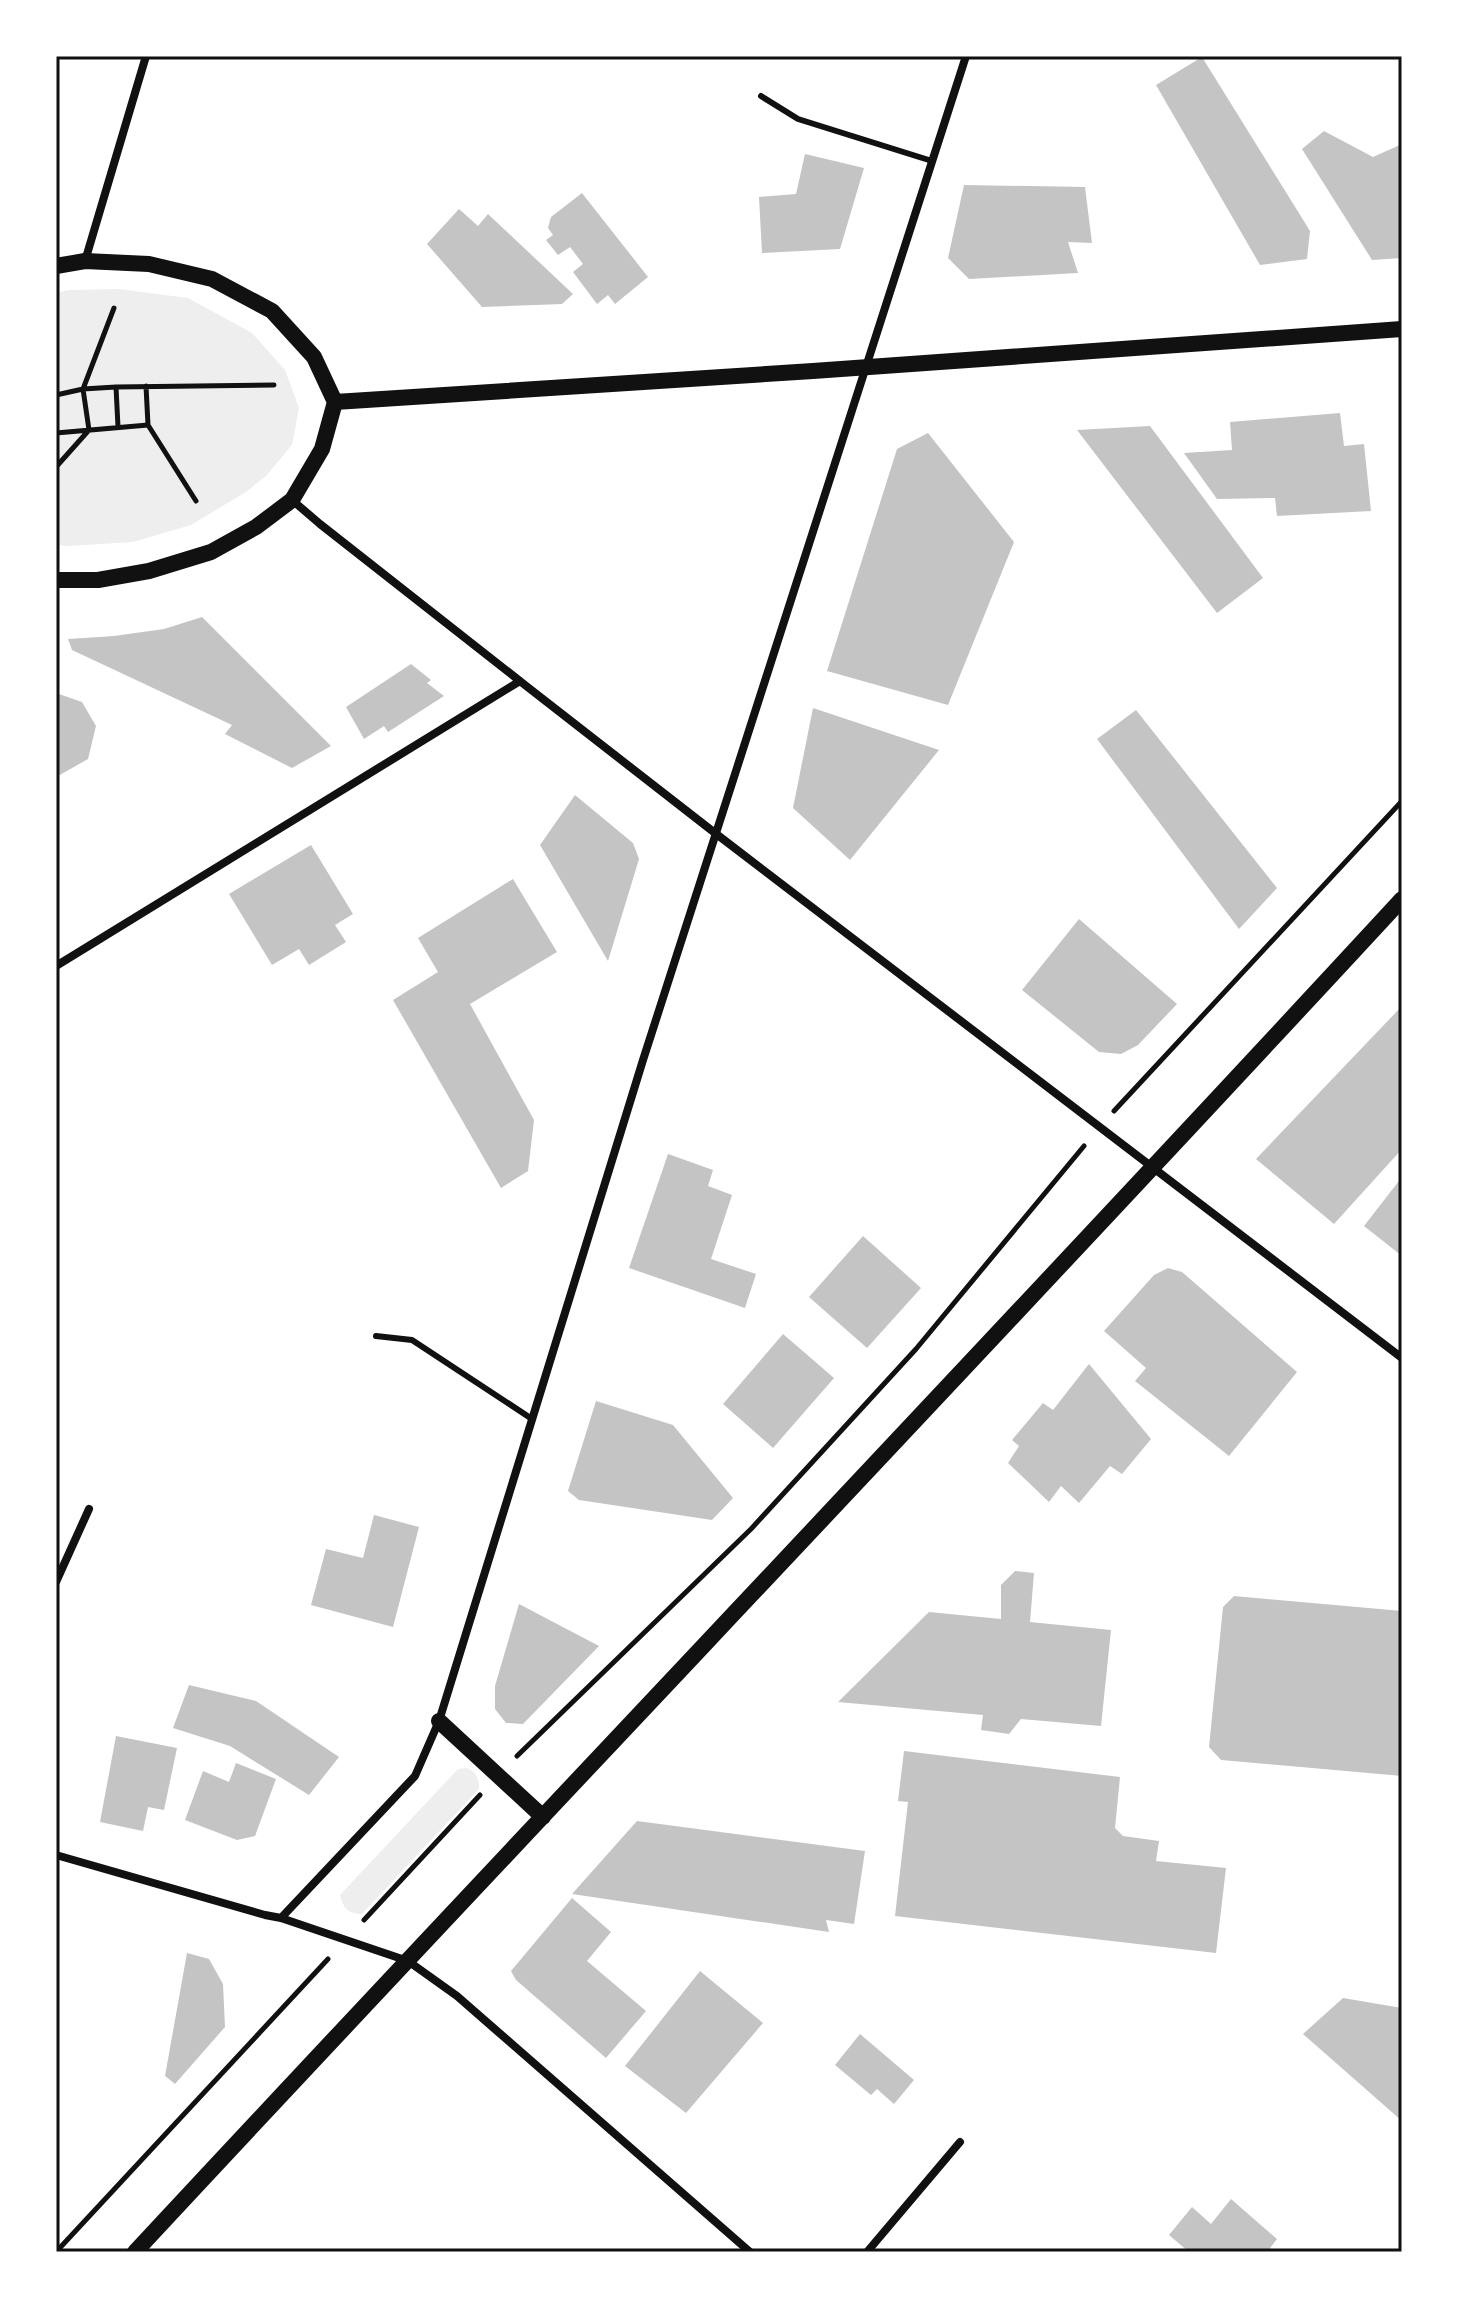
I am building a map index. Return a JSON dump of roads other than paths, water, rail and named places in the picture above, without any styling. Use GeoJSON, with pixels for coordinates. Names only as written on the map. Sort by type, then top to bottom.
{"type":"FeatureCollection","features":[{"type":"Feature","properties":{"kind":"main road"},"geometry":{"type":"LineString","coordinates":[[56,266],[85,261],[149,264],[212,279],[272,311],[314,357],[335,402],[322,449],[292,500],[256,527],[211,552],[136,574],[98,580],[56,580]]}},
{"type":"Feature","properties":{"kind":"main road"},"geometry":{"type":"LineString","coordinates":[[335,402],[1402,329]]}},
{"type":"Feature","properties":{"kind":"main road"},"geometry":{"type":"LineString","coordinates":[[135,2252],[1402,899]]}},
{"type":"Feature","properties":{"kind":"main road"},"geometry":{"type":"LineString","coordinates":[[439,1721],[543,1817]]}},
{"type":"Feature","properties":{"kind":"street"},"geometry":{"type":"LineString","coordinates":[[85,261],[146,56]]}},
{"type":"Feature","properties":{"kind":"street"},"geometry":{"type":"LineString","coordinates":[[281,1918],[415,1776],[439,1721],[716,833],[966,56]]}},
{"type":"Feature","properties":{"kind":"street"},"geometry":{"type":"LineString","coordinates":[[292,500],[716,833],[1402,1358]]}},
{"type":"Feature","properties":{"kind":"street"},"geometry":{"type":"LineString","coordinates":[[56,966],[520,681]]}},
{"type":"Feature","properties":{"kind":"street"},"geometry":{"type":"LineString","coordinates":[[56,1582],[89,1509]]}},
{"type":"Feature","properties":{"kind":"street"},"geometry":{"type":"LineString","coordinates":[[56,1855],[281,1918],[408,1961],[457,1996],[750,2252]]}},
{"type":"Feature","properties":{"kind":"street"},"geometry":{"type":"LineString","coordinates":[[867,2252],[960,2142]]}},
{"type":"Feature","properties":{"kind":"lane"},"geometry":{"type":"LineString","coordinates":[[761,96],[798,119],[932,161]]}},
{"type":"Feature","properties":{"kind":"lane"},"geometry":{"type":"LineString","coordinates":[[376,1336],[412,1340],[532,1419]]}}]}
